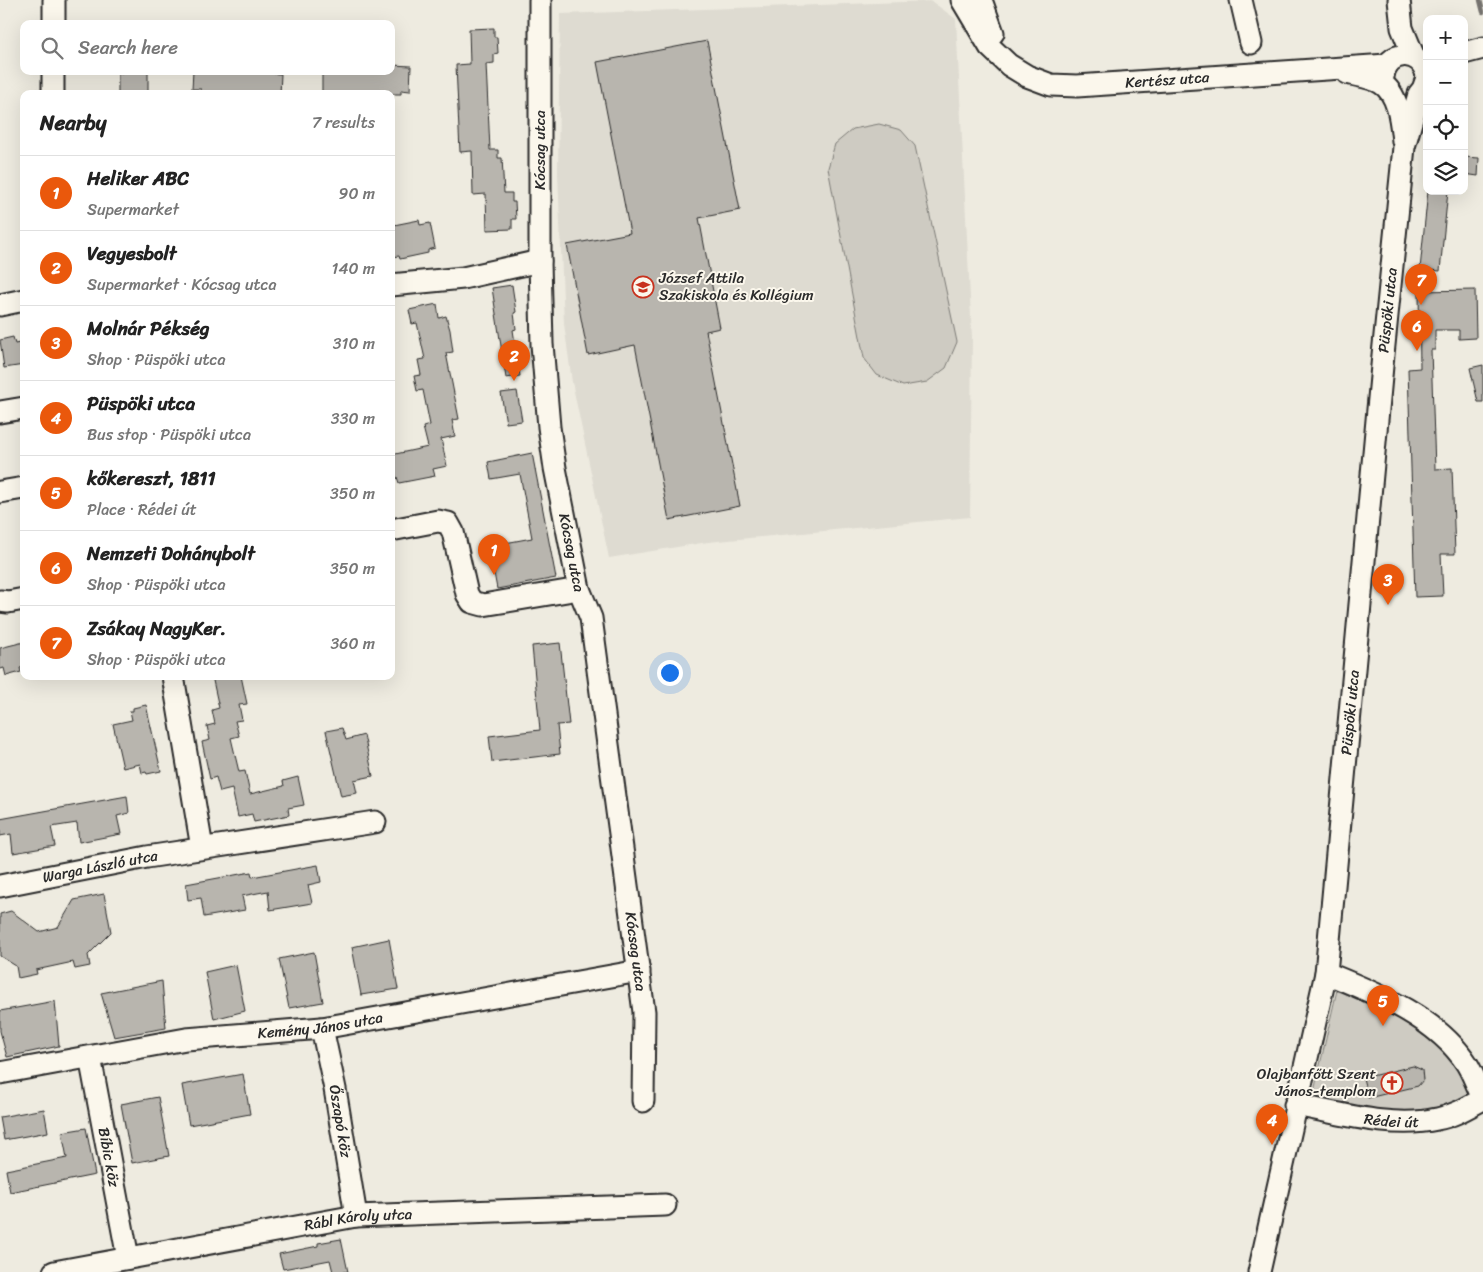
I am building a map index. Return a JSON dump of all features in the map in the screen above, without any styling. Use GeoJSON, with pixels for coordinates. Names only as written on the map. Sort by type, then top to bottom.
{"type":"FeatureCollection","features":[{"type":"Feature","properties":{"kind":"street"},"geometry":{"type":"LineString","coordinates":[[54,0],[54,20]]}},
{"type":"Feature","properties":{"kind":"street","name":"Kócsag utca"},"geometry":{"type":"LineString","coordinates":[[540,0],[540,261],[542,344],[549,427],[555,468],[579,589],[591,618],[639,971],[645,1028],[643,1101]]}},
{"type":"Feature","properties":{"kind":"street","name":"Kertész utca"},"geometry":{"type":"LineString","coordinates":[[962,0],[990,47],[1009,65],[1027,76],[1051,86],[1329,69],[1417,71]]}},
{"type":"Feature","properties":{"kind":"street"},"geometry":{"type":"LineString","coordinates":[[981,0],[994,36],[1009,65]]}},
{"type":"Feature","properties":{"kind":"street"},"geometry":{"type":"LineString","coordinates":[[1241,0],[1250,43]]}},
{"type":"Feature","properties":{"kind":"street"},"geometry":{"type":"LineString","coordinates":[[1329,69],[1364,77],[1380,83],[1402,99],[1414,97],[1417,71],[1402,28],[1399,0]]}},
{"type":"Feature","properties":{"kind":"street"},"geometry":{"type":"LineString","coordinates":[[1404,147],[1396,106],[1383,75],[1417,71]]}},
{"type":"Feature","properties":{"kind":"street"},"geometry":{"type":"LineString","coordinates":[[1404,147],[1417,71]]}},
{"type":"Feature","properties":{"kind":"street"},"geometry":{"type":"LineString","coordinates":[[52,90],[53,75]]}},
{"type":"Feature","properties":{"kind":"street","name":"Püspöki utca"},"geometry":{"type":"LineString","coordinates":[[1258,1272],[1326,973],[1382,355],[1404,147]]}},
{"type":"Feature","properties":{"kind":"street"},"geometry":{"type":"LineString","coordinates":[[395,285],[463,278],[540,261]]}},
{"type":"Feature","properties":{"kind":"street"},"geometry":{"type":"LineString","coordinates":[[0,305],[20,301]]}},
{"type":"Feature","properties":{"kind":"street"},"geometry":{"type":"LineString","coordinates":[[0,412],[20,409]]}},
{"type":"Feature","properties":{"kind":"street"},"geometry":{"type":"LineString","coordinates":[[0,492],[20,489]]}},
{"type":"Feature","properties":{"kind":"street"},"geometry":{"type":"LineString","coordinates":[[395,529],[438,521],[448,523],[453,532],[467,594],[472,602],[483,606],[579,589]]}},
{"type":"Feature","properties":{"kind":"street"},"geometry":{"type":"LineString","coordinates":[[0,601],[20,600]]}},
{"type":"Feature","properties":{"kind":"street"},"geometry":{"type":"LineString","coordinates":[[174,680],[202,848]]}},
{"type":"Feature","properties":{"kind":"street","name":"Warga László utca"},"geometry":{"type":"LineString","coordinates":[[0,886],[147,857],[375,822]]}},
{"type":"Feature","properties":{"kind":"street","name":"Kemény János utca"},"geometry":{"type":"LineString","coordinates":[[0,1073],[186,1039],[322,1028],[639,971]]}},
{"type":"Feature","properties":{"kind":"street","name":"Rédei út"},"geometry":{"type":"LineString","coordinates":[[1295,1105],[1374,1120],[1412,1122],[1436,1120],[1455,1114],[1483,1099],[1467,1064],[1438,1030],[1402,1008],[1360,987],[1326,973]]}},
{"type":"Feature","properties":{"kind":"street","name":"Őszapó köz"},"geometry":{"type":"LineString","coordinates":[[322,1028],[356,1216]]}},
{"type":"Feature","properties":{"kind":"street","name":"Bíbic köz"},"geometry":{"type":"LineString","coordinates":[[90,1056],[128,1258]]}},
{"type":"Feature","properties":{"kind":"street","name":"Rábl Károly utca"},"geometry":{"type":"LineString","coordinates":[[54,1272],[356,1216],[665,1205]]}},
{"type":"Feature","properties":{"kind":"shaded area"},"geometry":{"type":"Polygon","coordinates":[[[931,1],[956,19],[972,337],[970,517],[708,542],[609,558],[572,382],[564,324],[558,173],[560,14],[931,1]]]}},
{"type":"Feature","properties":{"kind":"shaded area"},"geometry":{"type":"Polygon","coordinates":[[[879,124],[901,130],[915,146],[957,342],[946,368],[927,382],[903,386],[877,375],[864,358],[828,168],[835,144],[853,129],[879,124]]]}},
{"type":"Feature","properties":{"kind":"shaded area"},"geometry":{"type":"Polygon","coordinates":[[[1339,981],[1437,1032],[1479,1098],[1436,1117],[1311,1105],[1339,981]]]}},
{"type":"Feature","properties":{"kind":"building"},"geometry":{"type":"Polygon","coordinates":[[[494,28],[494,37],[497,37],[498,53],[494,54],[494,63],[486,64],[490,150],[498,150],[498,158],[502,158],[504,193],[512,193],[512,202],[515,202],[516,219],[512,219],[512,229],[487,230],[486,194],[473,195],[472,151],[460,152],[456,65],[470,64],[469,29],[494,28]]]}},
{"type":"Feature","properties":{"kind":"building","name":"József Attila Szakiskola és Kollégium"},"geometry":{"type":"Polygon","coordinates":[[[707,41],[740,210],[699,218],[720,328],[706,331],[740,506],[669,520],[635,345],[588,355],[567,245],[630,233],[597,62],[707,41]]]}},
{"type":"Feature","properties":{"kind":"building"},"geometry":{"type":"Polygon","coordinates":[[[395,65],[411,66],[410,91],[401,90],[401,94],[395,94],[395,90],[322,90],[322,75],[395,75],[395,65]]]}},
{"type":"Feature","properties":{"kind":"building"},"geometry":{"type":"Polygon","coordinates":[[[118,75],[148,75],[148,90],[118,90],[118,75]]]}},
{"type":"Feature","properties":{"kind":"building"},"geometry":{"type":"Polygon","coordinates":[[[193,75],[281,75],[280,90],[192,89],[193,75]]]}},
{"type":"Feature","properties":{"kind":"building"},"geometry":{"type":"Polygon","coordinates":[[[1468,157],[1479,158],[1478,176],[1468,175],[1468,157]]]}},
{"type":"Feature","properties":{"kind":"building"},"geometry":{"type":"Polygon","coordinates":[[[1428,195],[1448,195],[1440,271],[1420,269],[1428,195]]]}},
{"type":"Feature","properties":{"kind":"building"},"geometry":{"type":"Polygon","coordinates":[[[419,220],[420,225],[430,223],[435,248],[428,250],[428,253],[400,259],[399,256],[395,256],[395,225],[419,220]]]}},
{"type":"Feature","properties":{"kind":"building"},"geometry":{"type":"Polygon","coordinates":[[[512,285],[516,312],[514,313],[516,329],[513,330],[520,376],[506,378],[492,288],[512,285]]]}},
{"type":"Feature","properties":{"kind":"building"},"geometry":{"type":"Polygon","coordinates":[[[1475,290],[1476,338],[1459,339],[1459,330],[1435,330],[1435,350],[1431,350],[1435,469],[1452,468],[1455,554],[1441,554],[1443,596],[1415,597],[1408,369],[1420,368],[1419,291],[1475,290]]]}},
{"type":"Feature","properties":{"kind":"building"},"geometry":{"type":"Polygon","coordinates":[[[437,304],[439,318],[446,316],[453,352],[446,353],[459,419],[452,420],[455,436],[441,439],[447,466],[433,469],[435,476],[399,483],[397,477],[395,477],[395,454],[428,447],[423,427],[430,425],[423,390],[417,391],[414,376],[421,375],[418,360],[425,359],[417,323],[412,324],[409,310],[437,304]]]}},
{"type":"Feature","properties":{"kind":"building"},"geometry":{"type":"Polygon","coordinates":[[[13,337],[15,344],[20,343],[20,366],[4,368],[0,340],[13,337]]]}},
{"type":"Feature","properties":{"kind":"building"},"geometry":{"type":"Polygon","coordinates":[[[1483,365],[1483,402],[1478,402],[1470,368],[1483,365]]]}},
{"type":"Feature","properties":{"kind":"building"},"geometry":{"type":"Polygon","coordinates":[[[517,391],[522,421],[506,423],[501,393],[517,391]]]}},
{"type":"Feature","properties":{"kind":"building"},"geometry":{"type":"Polygon","coordinates":[[[532,453],[556,578],[497,589],[489,546],[532,538],[520,474],[491,479],[488,462],[532,453]]]}},
{"type":"Feature","properties":{"kind":"building"},"geometry":{"type":"Polygon","coordinates":[[[20,643],[20,672],[6,676],[4,668],[0,669],[0,648],[20,643]]]}},
{"type":"Feature","properties":{"kind":"building"},"geometry":{"type":"Polygon","coordinates":[[[560,643],[569,724],[557,725],[560,754],[492,762],[489,736],[540,730],[532,646],[560,643]]]}},
{"type":"Feature","properties":{"kind":"building"},"geometry":{"type":"Polygon","coordinates":[[[213,680],[242,680],[247,704],[239,705],[242,720],[235,721],[239,736],[231,738],[239,772],[245,771],[250,794],[284,786],[283,781],[298,777],[304,805],[288,808],[289,815],[254,822],[252,814],[238,817],[232,789],[220,792],[216,777],[210,779],[202,742],[210,740],[207,726],[215,724],[212,710],[219,708],[213,680]]]}},
{"type":"Feature","properties":{"kind":"building"},"geometry":{"type":"Polygon","coordinates":[[[146,705],[161,771],[147,774],[146,772],[142,773],[140,764],[123,768],[113,724],[132,720],[130,711],[133,711],[133,708],[146,705]]]}},
{"type":"Feature","properties":{"kind":"building"},"geometry":{"type":"Polygon","coordinates":[[[342,728],[346,740],[364,735],[373,776],[354,780],[357,793],[341,796],[326,731],[342,728]]]}},
{"type":"Feature","properties":{"kind":"building"},"geometry":{"type":"Polygon","coordinates":[[[127,796],[129,813],[117,816],[121,834],[79,842],[77,823],[51,827],[55,846],[13,853],[11,834],[0,836],[0,819],[127,796]]]}},
{"type":"Feature","properties":{"kind":"building"},"geometry":{"type":"Polygon","coordinates":[[[318,865],[321,882],[308,885],[312,903],[270,910],[268,891],[242,896],[245,910],[204,917],[201,898],[188,900],[186,884],[251,872],[252,877],[318,865]]]}},
{"type":"Feature","properties":{"kind":"building"},"geometry":{"type":"Polygon","coordinates":[[[104,894],[111,932],[88,955],[90,966],[75,969],[73,962],[36,970],[37,974],[18,978],[16,966],[0,956],[0,914],[11,911],[39,932],[58,927],[74,900],[104,894]]]}},
{"type":"Feature","properties":{"kind":"building"},"geometry":{"type":"Polygon","coordinates":[[[389,939],[398,989],[361,995],[352,947],[389,939]]]}},
{"type":"Feature","properties":{"kind":"building"},"geometry":{"type":"Polygon","coordinates":[[[314,952],[323,1002],[289,1008],[279,959],[314,952]]]}},
{"type":"Feature","properties":{"kind":"building"},"geometry":{"type":"Polygon","coordinates":[[[236,965],[245,1011],[214,1019],[205,972],[236,965]]]}},
{"type":"Feature","properties":{"kind":"building"},"geometry":{"type":"Polygon","coordinates":[[[162,981],[166,1028],[114,1037],[101,993],[162,981]]]}},
{"type":"Feature","properties":{"kind":"building"},"geometry":{"type":"Polygon","coordinates":[[[55,1001],[59,1046],[7,1057],[0,1031],[0,1011],[55,1001]]]}},
{"type":"Feature","properties":{"kind":"building","name":"Olajbanfőtt Szent János-templom"},"geometry":{"type":"Polygon","coordinates":[[[1413,1066],[1422,1070],[1423,1080],[1418,1086],[1368,1098],[1363,1078],[1413,1066]]]}},
{"type":"Feature","properties":{"kind":"building"},"geometry":{"type":"Polygon","coordinates":[[[243,1074],[250,1114],[189,1125],[182,1085],[243,1074]]]}},
{"type":"Feature","properties":{"kind":"building"},"geometry":{"type":"Polygon","coordinates":[[[158,1097],[169,1156],[132,1163],[121,1104],[158,1097]]]}},
{"type":"Feature","properties":{"kind":"building"},"geometry":{"type":"Polygon","coordinates":[[[44,1109],[48,1132],[4,1140],[0,1117],[44,1109]]]}},
{"type":"Feature","properties":{"kind":"building"},"geometry":{"type":"Polygon","coordinates":[[[86,1128],[95,1175],[10,1192],[6,1170],[67,1158],[62,1132],[86,1128]]]}},
{"type":"Feature","properties":{"kind":"building"},"geometry":{"type":"Polygon","coordinates":[[[341,1239],[348,1272],[333,1272],[330,1260],[283,1269],[279,1254],[318,1246],[318,1243],[341,1239]]]}},
{"type":"Feature","properties":{"kind":"waterway"},"geometry":{"type":"LineString","coordinates":[[1480,0],[1483,12]]}},
{"type":"Feature","properties":{"kind":"place","name":"József Attila Szakiskola és Kollégium"},"geometry":{"type":"Point","coordinates":[643,287]}},
{"type":"Feature","properties":{"kind":"place","name":"Zsákay NagyKer."},"geometry":{"type":"Point","coordinates":[1421,305]}},
{"type":"Feature","properties":{"kind":"place","name":"Nemzeti Dohánybolt"},"geometry":{"type":"Point","coordinates":[1417,351]}},
{"type":"Feature","properties":{"kind":"place","name":"Vegyesbolt"},"geometry":{"type":"Point","coordinates":[514,381]}},
{"type":"Feature","properties":{"kind":"place","name":"Heliker ABC"},"geometry":{"type":"Point","coordinates":[494,575]}},
{"type":"Feature","properties":{"kind":"place","name":"Molnár Pékség"},"geometry":{"type":"Point","coordinates":[1388,605]}},
{"type":"Feature","properties":{"kind":"place","name":"kőkereszt, 1811"},"geometry":{"type":"Point","coordinates":[1383,1026]}},
{"type":"Feature","properties":{"kind":"place","name":"Olajbanfőtt Szent János-templom"},"geometry":{"type":"Point","coordinates":[1392,1083]}},
{"type":"Feature","properties":{"kind":"place","name":"Püspöki utca"},"geometry":{"type":"Point","coordinates":[1272,1145]}}]}
